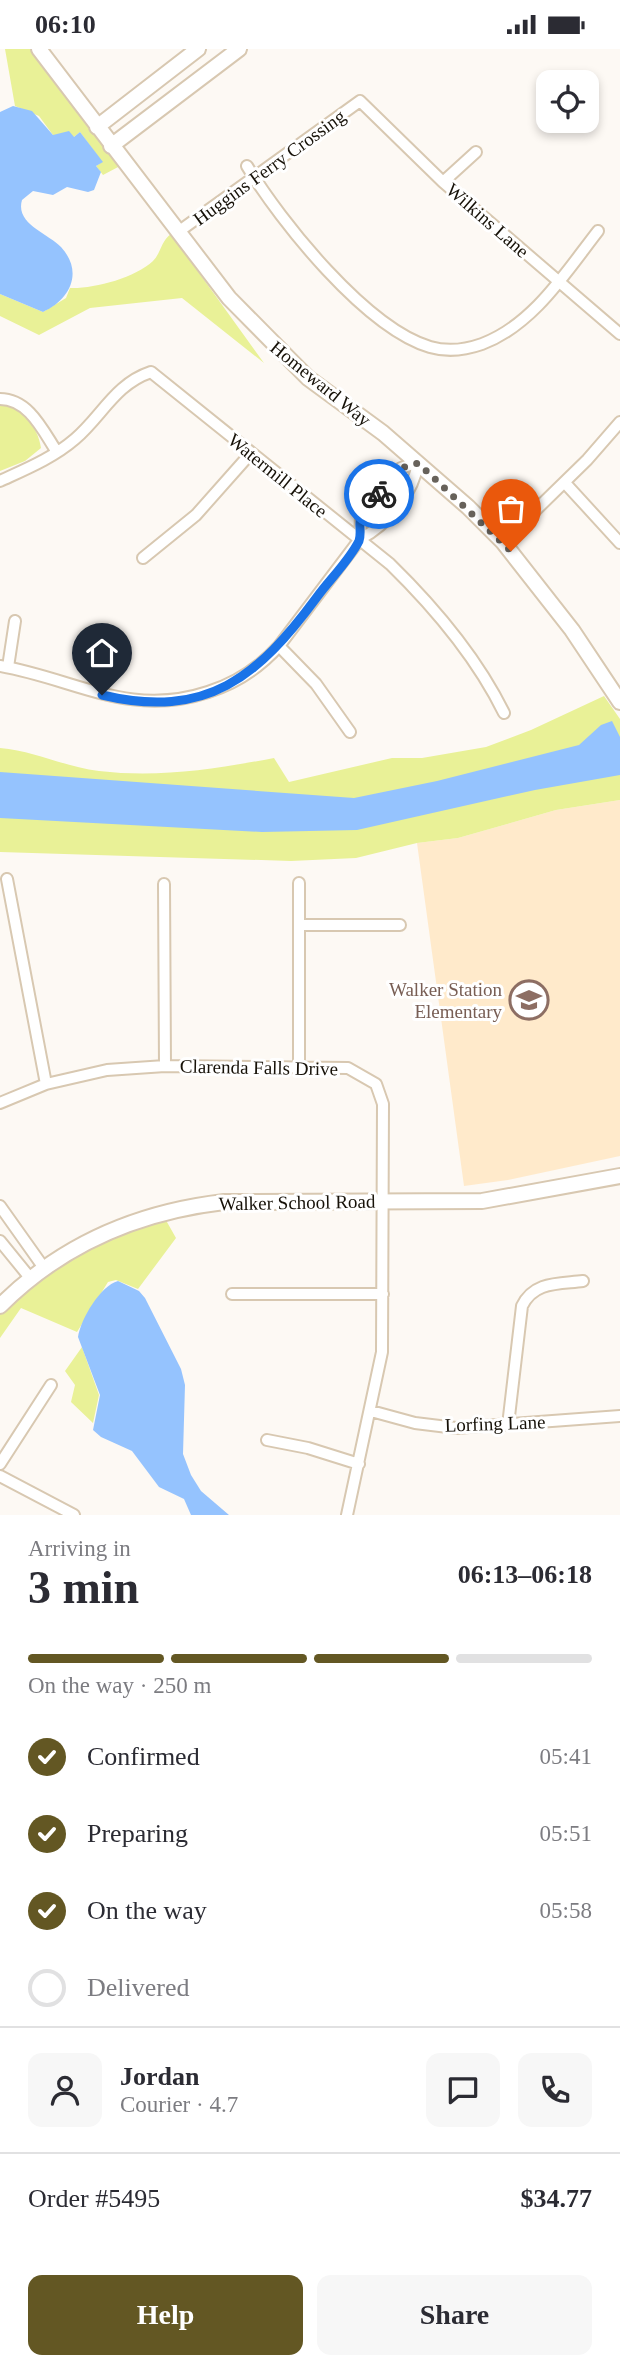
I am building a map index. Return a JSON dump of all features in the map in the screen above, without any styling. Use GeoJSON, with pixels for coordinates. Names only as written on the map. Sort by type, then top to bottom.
{"type":"FeatureCollection","features":[{"type":"Feature","properties":{"kind":"street","name":"Homeward Way"},"geometry":{"type":"LineString","coordinates":[[38,49],[229,298],[272,345],[308,377],[418,463],[503,542],[565,620],[620,702]]}},
{"type":"Feature","properties":{"kind":"street"},"geometry":{"type":"LineString","coordinates":[[97,127],[198,49]]}},
{"type":"Feature","properties":{"kind":"street"},"geometry":{"type":"LineString","coordinates":[[111,146],[239,49]]}},
{"type":"Feature","properties":{"kind":"street","name":"Huggins Ferry Crossing"},"geometry":{"type":"LineString","coordinates":[[178,232],[360,101]]}},
{"type":"Feature","properties":{"kind":"street","name":"Wilkins Lane"},"geometry":{"type":"LineString","coordinates":[[360,101],[443,182],[620,334]]}},
{"type":"Feature","properties":{"kind":"street"},"geometry":{"type":"LineString","coordinates":[[443,182],[476,152]]}},
{"type":"Feature","properties":{"kind":"street"},"geometry":{"type":"LineString","coordinates":[[247,166],[299,236],[337,280],[378,317],[410,338],[432,348],[469,348],[500,335],[528,314],[559,281],[598,231]]}},
{"type":"Feature","properties":{"kind":"street","name":"Watermill Place"},"geometry":{"type":"LineString","coordinates":[[57,451],[77,437],[97,412],[135,377],[151,372],[390,564],[434,610],[477,666],[504,712]]}},
{"type":"Feature","properties":{"kind":"street"},"geometry":{"type":"LineString","coordinates":[[0,399],[17,402],[28,410],[57,451],[0,481]]}},
{"type":"Feature","properties":{"kind":"street"},"geometry":{"type":"LineString","coordinates":[[503,542],[565,483],[620,422]]}},
{"type":"Feature","properties":{"kind":"street"},"geometry":{"type":"LineString","coordinates":[[143,558],[196,515],[251,453]]}},
{"type":"Feature","properties":{"kind":"street"},"geometry":{"type":"LineString","coordinates":[[15,621],[4,666],[116,698],[161,702],[197,696],[233,683],[267,659],[360,540],[375,531],[416,483],[418,463],[401,468],[361,515],[360,540]]}},
{"type":"Feature","properties":{"kind":"street"},"geometry":{"type":"LineString","coordinates":[[565,483],[620,543]]}},
{"type":"Feature","properties":{"kind":"street"},"geometry":{"type":"LineString","coordinates":[[279,646],[324,694],[350,732]]}},
{"type":"Feature","properties":{"kind":"street"},"geometry":{"type":"LineString","coordinates":[[7,879],[46,1084]]}},
{"type":"Feature","properties":{"kind":"street"},"geometry":{"type":"LineString","coordinates":[[299,883],[299,1066]]}},
{"type":"Feature","properties":{"kind":"street"},"geometry":{"type":"LineString","coordinates":[[164,884],[165,1066]]}},
{"type":"Feature","properties":{"kind":"street"},"geometry":{"type":"LineString","coordinates":[[299,925],[400,925]]}},
{"type":"Feature","properties":{"kind":"street","name":"Clarenda Falls Drive"},"geometry":{"type":"LineString","coordinates":[[0,1103],[46,1084],[107,1070],[165,1066],[348,1068],[376,1084],[383,1104],[382,1352],[347,1515]]}},
{"type":"Feature","properties":{"kind":"street","name":"Walker School Road"},"geometry":{"type":"LineString","coordinates":[[0,1306],[44,1268],[106,1231],[153,1215],[199,1205],[502,1199],[620,1176]]}},
{"type":"Feature","properties":{"kind":"street"},"geometry":{"type":"LineString","coordinates":[[0,1206],[44,1268]]}},
{"type":"Feature","properties":{"kind":"street"},"geometry":{"type":"LineString","coordinates":[[0,1241],[31,1279]]}},
{"type":"Feature","properties":{"kind":"street"},"geometry":{"type":"LineString","coordinates":[[508,1425],[522,1306],[528,1294],[545,1286],[583,1281]]}},
{"type":"Feature","properties":{"kind":"street"},"geometry":{"type":"LineString","coordinates":[[232,1294],[383,1294]]}},
{"type":"Feature","properties":{"kind":"street"},"geometry":{"type":"LineString","coordinates":[[0,1464],[51,1385]]}},
{"type":"Feature","properties":{"kind":"street","name":"Lorfing Lane"},"geometry":{"type":"LineString","coordinates":[[371,1411],[415,1423],[456,1428],[620,1416]]}},
{"type":"Feature","properties":{"kind":"street"},"geometry":{"type":"LineString","coordinates":[[267,1440],[307,1448],[359,1464]]}},
{"type":"Feature","properties":{"kind":"street"},"geometry":{"type":"LineString","coordinates":[[0,1476],[74,1515]]}},
{"type":"Feature","properties":{"kind":"shaded area","name":"Walker Station Elementary"},"geometry":{"type":"Polygon","coordinates":[[[620,800],[620,1156],[508,1180],[464,1186],[417,843],[458,838],[556,810],[620,800]]]}},
{"type":"Feature","properties":{"kind":"green space"},"geometry":{"type":"Polygon","coordinates":[[[5,49],[30,49],[120,166],[103,175],[96,166],[102,162],[80,132],[74,137],[53,135],[39,116],[15,106],[5,49]]]}},
{"type":"Feature","properties":{"kind":"green space"},"geometry":{"type":"Polygon","coordinates":[[[171,234],[264,363],[182,298],[90,308],[39,335],[0,316],[0,294],[43,312],[66,298],[70,288],[90,287],[136,273],[156,258],[171,234]]]}},
{"type":"Feature","properties":{"kind":"green space"},"geometry":{"type":"Polygon","coordinates":[[[0,402],[14,408],[27,419],[36,432],[41,448],[25,461],[0,471],[0,402]]]}},
{"type":"Feature","properties":{"kind":"green space"},"geometry":{"type":"Polygon","coordinates":[[[604,696],[620,719],[620,800],[556,810],[458,838],[417,843],[356,858],[291,861],[0,852],[0,748],[86,769],[121,773],[187,771],[274,758],[289,782],[392,758],[422,758],[486,747],[531,730],[604,696]]]}},
{"type":"Feature","properties":{"kind":"green space"},"geometry":{"type":"Polygon","coordinates":[[[163,1215],[176,1238],[138,1289],[116,1280],[108,1282],[77,1332],[21,1308],[0,1338],[0,1309],[74,1251],[163,1215]]]}},
{"type":"Feature","properties":{"kind":"green space"},"geometry":{"type":"Polygon","coordinates":[[[82,1347],[99,1395],[93,1423],[71,1402],[75,1385],[65,1371],[82,1347]]]}},
{"type":"Feature","properties":{"kind":"water"},"geometry":{"type":"Polygon","coordinates":[[[13,106],[32,111],[53,135],[69,131],[74,137],[80,132],[103,162],[96,166],[101,172],[94,190],[88,192],[67,187],[53,195],[33,191],[22,200],[21,208],[28,222],[61,247],[72,266],[73,275],[67,293],[43,312],[0,294],[0,112],[13,106]]]}},
{"type":"Feature","properties":{"kind":"water"},"geometry":{"type":"Polygon","coordinates":[[[612,721],[620,737],[620,775],[535,790],[357,830],[262,832],[0,818],[0,772],[354,798],[437,781],[579,745],[601,725],[612,721]]]}},
{"type":"Feature","properties":{"kind":"water"},"geometry":{"type":"Polygon","coordinates":[[[118,1281],[139,1291],[145,1298],[181,1369],[185,1385],[183,1454],[201,1491],[229,1515],[191,1515],[184,1499],[159,1487],[132,1451],[101,1437],[93,1430],[100,1395],[78,1337],[92,1304],[105,1289],[118,1281]]]}},
{"type":"Feature","properties":{"kind":"way so far"},"geometry":{"type":"LineString","coordinates":[[379,494],[401,468],[418,463],[468,506],[511,551]]}},
{"type":"Feature","properties":{"kind":"place","name":"Walker Station Elementary"},"geometry":{"type":"Point","coordinates":[529,1000]}},
{"type":"Feature","properties":{"kind":"route"},"geometry":{"type":"LineString","coordinates":[[102,695],[141,702],[180,700],[220,688],[245,676],[279,646],[360,540],[361,515],[379,494]]}}]}
